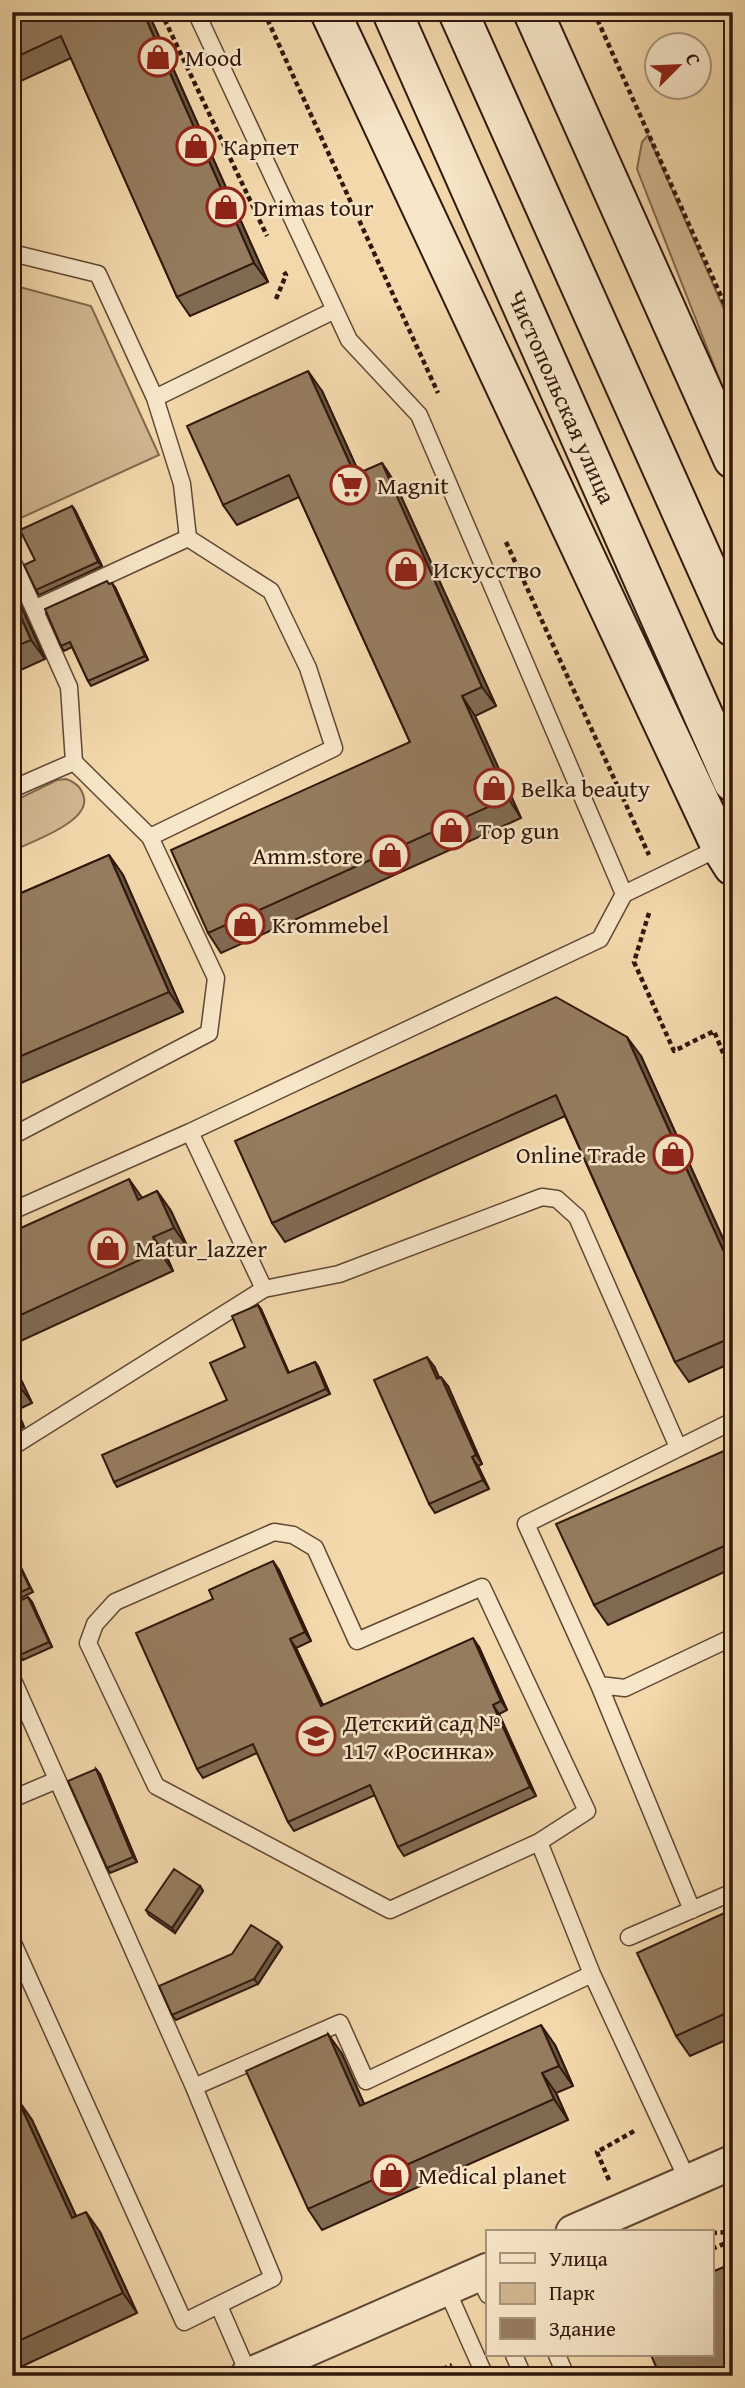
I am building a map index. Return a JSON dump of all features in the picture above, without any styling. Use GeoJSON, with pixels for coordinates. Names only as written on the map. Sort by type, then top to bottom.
{"type":"FeatureCollection","features":[{"type":"Feature","properties":{"kind":"main road"},"geometry":{"type":"LineString","coordinates":[[330,12],[727,856]]}},
{"type":"Feature","properties":{"kind":"main road","name":"Чистопольская улица"},"geometry":{"type":"LineString","coordinates":[[392,12],[733,782]]}},
{"type":"Feature","properties":{"kind":"main road"},"geometry":{"type":"LineString","coordinates":[[458,12],[733,627]]}},
{"type":"Feature","properties":{"kind":"main road"},"geometry":{"type":"LineString","coordinates":[[533,12],[733,459]]}},
{"type":"Feature","properties":{"kind":"street"},"geometry":{"type":"LineString","coordinates":[[578,2230],[733,2162]]}},
{"type":"Feature","properties":{"kind":"street"},"geometry":{"type":"LineString","coordinates":[[248,2375],[446,2288],[485,2280]]}},
{"type":"Feature","properties":{"kind":"lane"},"geometry":{"type":"LineString","coordinates":[[196,12],[349,340],[419,415],[624,894]]}},
{"type":"Feature","properties":{"kind":"lane"},"geometry":{"type":"LineString","coordinates":[[12,253],[98,274],[155,398],[182,484],[188,538]]}},
{"type":"Feature","properties":{"kind":"lane"},"geometry":{"type":"LineString","coordinates":[[155,398],[335,310]]}},
{"type":"Feature","properties":{"kind":"lane"},"geometry":{"type":"LineString","coordinates":[[34,609],[188,538]]}},
{"type":"Feature","properties":{"kind":"lane"},"geometry":{"type":"LineString","coordinates":[[150,837],[334,748],[308,668],[271,591],[188,538]]}},
{"type":"Feature","properties":{"kind":"lane"},"geometry":{"type":"LineString","coordinates":[[12,560],[68,687],[74,762],[150,837],[216,978],[209,1033],[12,1136]]}},
{"type":"Feature","properties":{"kind":"lane"},"geometry":{"type":"LineString","coordinates":[[12,789],[74,762]]}},
{"type":"Feature","properties":{"kind":"lane"},"geometry":{"type":"LineString","coordinates":[[12,1211],[190,1132],[600,939],[624,894],[727,856]]}},
{"type":"Feature","properties":{"kind":"lane"},"geometry":{"type":"LineString","coordinates":[[190,1132],[264,1289]]}},
{"type":"Feature","properties":{"kind":"lane"},"geometry":{"type":"LineString","coordinates":[[12,1447],[264,1289],[339,1274],[542,1198],[557,1199],[577,1217],[678,1447]]}},
{"type":"Feature","properties":{"kind":"lane"},"geometry":{"type":"LineString","coordinates":[[692,1910],[599,1685],[526,1524],[733,1421]]}},
{"type":"Feature","properties":{"kind":"lane"},"geometry":{"type":"LineString","coordinates":[[274,1532],[293,1535],[316,1548],[357,1641],[482,1587],[587,1811],[539,1842],[390,1910],[156,1786],[88,1643],[95,1624],[115,1602],[274,1532]]}},
{"type":"Feature","properties":{"kind":"lane"},"geometry":{"type":"LineString","coordinates":[[599,1685],[625,1688],[733,1637]]}},
{"type":"Feature","properties":{"kind":"lane"},"geometry":{"type":"LineString","coordinates":[[12,1678],[194,2087],[273,2278],[184,2322],[12,1941]]}},
{"type":"Feature","properties":{"kind":"lane"},"geometry":{"type":"LineString","coordinates":[[12,1799],[57,1780]]}},
{"type":"Feature","properties":{"kind":"lane"},"geometry":{"type":"LineString","coordinates":[[539,1842],[592,1974],[688,2181]]}},
{"type":"Feature","properties":{"kind":"lane"},"geometry":{"type":"LineString","coordinates":[[629,1937],[733,1892]]}},
{"type":"Feature","properties":{"kind":"lane"},"geometry":{"type":"LineString","coordinates":[[194,2087],[340,2023],[366,2081],[592,1974]]}},
{"type":"Feature","properties":{"kind":"lane"},"geometry":{"type":"LineString","coordinates":[[446,2288],[485,2376]]}},
{"type":"Feature","properties":{"kind":"lane"},"geometry":{"type":"LineString","coordinates":[[219,2306],[248,2375]]}},
{"type":"Feature","properties":{"kind":"lane"},"geometry":{"type":"LineString","coordinates":[[514,2356],[523,2376]]}},
{"type":"Feature","properties":{"kind":"lane"},"geometry":{"type":"LineString","coordinates":[[557,2356],[566,2376]]}},
{"type":"Feature","properties":{"kind":"path"},"geometry":{"type":"LineString","coordinates":[[161,12],[268,237]]}},
{"type":"Feature","properties":{"kind":"path"},"geometry":{"type":"LineString","coordinates":[[594,12],[733,323]]}},
{"type":"Feature","properties":{"kind":"path"},"geometry":{"type":"LineString","coordinates":[[276,299],[286,275],[280,262]]}},
{"type":"Feature","properties":{"kind":"path"},"geometry":{"type":"LineString","coordinates":[[597,2152],[659,2118]]}},
{"type":"Feature","properties":{"kind":"path"},"geometry":{"type":"LineString","coordinates":[[714,2233],[733,2232]]}},
{"type":"Feature","properties":{"kind":"path"},"geometry":{"type":"LineString","coordinates":[[714,2248],[733,2240]]}},
{"type":"Feature","properties":{"kind":"green space"},"geometry":{"type":"Polygon","coordinates":[[[648,135],[733,330],[733,414],[637,169],[642,142],[648,135]]]}},
{"type":"Feature","properties":{"kind":"green space"},"geometry":{"type":"Polygon","coordinates":[[[12,285],[91,306],[159,455],[12,522],[12,285]]]}},
{"type":"Feature","properties":{"kind":"green space"},"geometry":{"type":"Polygon","coordinates":[[[66,779],[78,786],[83,794],[83,807],[78,815],[57,830],[12,851],[12,802],[57,780],[66,779]]]}},
{"type":"Feature","properties":{"kind":"building"},"geometry":{"type":"Polygon","coordinates":[[[12,12],[143,12],[254,263],[177,297],[61,36],[12,59],[12,12]]]}},
{"type":"Feature","properties":{"kind":"building"},"geometry":{"type":"Polygon","coordinates":[[[308,371],[355,475],[382,463],[482,687],[462,696],[508,798],[208,933],[171,850],[410,742],[289,475],[223,505],[187,426],[308,371]]]}},
{"type":"Feature","properties":{"kind":"building"},"geometry":{"type":"Polygon","coordinates":[[[72,506],[98,562],[36,590],[24,565],[35,560],[20,530],[72,506]]]}},
{"type":"Feature","properties":{"kind":"building"},"geometry":{"type":"Polygon","coordinates":[[[107,581],[112,583],[145,656],[88,681],[70,642],[61,646],[45,609],[107,581]]]}},
{"type":"Feature","properties":{"kind":"building"},"geometry":{"type":"Polygon","coordinates":[[[12,597],[31,640],[12,648],[12,597]]]}},
{"type":"Feature","properties":{"kind":"building"},"geometry":{"type":"Polygon","coordinates":[[[109,855],[169,992],[12,1060],[12,897],[109,855]]]}},
{"type":"Feature","properties":{"kind":"building"},"geometry":{"type":"Polygon","coordinates":[[[556,997],[627,1037],[733,1272],[733,1337],[675,1362],[556,1095],[272,1223],[235,1141],[556,997]]]}},
{"type":"Feature","properties":{"kind":"building"},"geometry":{"type":"Polygon","coordinates":[[[129,1179],[138,1200],[157,1191],[174,1228],[153,1237],[159,1251],[12,1319],[12,1232],[129,1179]]]}},
{"type":"Feature","properties":{"kind":"building"},"geometry":{"type":"Polygon","coordinates":[[[258,1305],[288,1373],[315,1362],[326,1389],[114,1482],[102,1455],[227,1400],[210,1363],[245,1347],[232,1316],[258,1305]]]}},
{"type":"Feature","properties":{"kind":"building"},"geometry":{"type":"Polygon","coordinates":[[[427,1357],[437,1379],[441,1377],[476,1455],[472,1457],[483,1480],[429,1504],[374,1380],[427,1357]]]}},
{"type":"Feature","properties":{"kind":"building"},"geometry":{"type":"Polygon","coordinates":[[[12,1372],[17,1383],[12,1386],[12,1372]]]}},
{"type":"Feature","properties":{"kind":"building"},"geometry":{"type":"Polygon","coordinates":[[[733,1447],[733,1542],[594,1605],[556,1524],[733,1447]]]}},
{"type":"Feature","properties":{"kind":"building"},"geometry":{"type":"Polygon","coordinates":[[[12,1551],[30,1588],[12,1596],[12,1551]]]}},
{"type":"Feature","properties":{"kind":"building"},"geometry":{"type":"Polygon","coordinates":[[[273,1561],[305,1632],[290,1639],[321,1706],[473,1638],[501,1701],[493,1705],[530,1787],[398,1847],[370,1785],[288,1822],[253,1744],[197,1769],[136,1633],[213,1599],[209,1590],[273,1561]]]}},
{"type":"Feature","properties":{"kind":"building"},"geometry":{"type":"Polygon","coordinates":[[[28,1597],[49,1642],[20,1655],[12,1638],[12,1604],[28,1597]]]}},
{"type":"Feature","properties":{"kind":"building"},"geometry":{"type":"Polygon","coordinates":[[[96,1769],[133,1857],[107,1868],[68,1781],[96,1769]]]}},
{"type":"Feature","properties":{"kind":"building"},"geometry":{"type":"Polygon","coordinates":[[[174,1869],[200,1886],[172,1928],[146,1910],[174,1869]]]}},
{"type":"Feature","properties":{"kind":"building"},"geometry":{"type":"Polygon","coordinates":[[[733,1909],[733,2010],[676,2036],[637,1953],[733,1909]]]}},
{"type":"Feature","properties":{"kind":"building"},"geometry":{"type":"Polygon","coordinates":[[[251,1925],[278,1942],[254,1979],[172,2015],[159,1986],[232,1954],[251,1925]]]}},
{"type":"Feature","properties":{"kind":"building"},"geometry":{"type":"Polygon","coordinates":[[[541,2025],[559,2066],[542,2073],[554,2099],[308,2209],[246,2071],[328,2034],[360,2106],[541,2025]]]}},
{"type":"Feature","properties":{"kind":"building"},"geometry":{"type":"Polygon","coordinates":[[[18,2100],[72,2218],[86,2212],[123,2293],[12,2344],[12,2103],[18,2100]]]}},
{"type":"Feature","properties":{"kind":"building"},"geometry":{"type":"Polygon","coordinates":[[[733,2263],[733,2376],[660,2376],[651,2356],[714,2356],[714,2271],[733,2263]]]}},
{"type":"Feature","properties":{"kind":"place","name":"Mood"},"geometry":{"type":"Point","coordinates":[158,57]}},
{"type":"Feature","properties":{"kind":"place","name":"Карпет"},"geometry":{"type":"Point","coordinates":[196,146]}},
{"type":"Feature","properties":{"kind":"place","name":"Drimas tour"},"geometry":{"type":"Point","coordinates":[226,207]}},
{"type":"Feature","properties":{"kind":"place","name":"Magnit"},"geometry":{"type":"Point","coordinates":[350,485]}},
{"type":"Feature","properties":{"kind":"place","name":"Искусство"},"geometry":{"type":"Point","coordinates":[406,569]}},
{"type":"Feature","properties":{"kind":"place","name":"Belka beauty"},"geometry":{"type":"Point","coordinates":[494,788]}},
{"type":"Feature","properties":{"kind":"place","name":"Top gun"},"geometry":{"type":"Point","coordinates":[451,830]}},
{"type":"Feature","properties":{"kind":"place","name":"Amm.store"},"geometry":{"type":"Point","coordinates":[390,855]}},
{"type":"Feature","properties":{"kind":"place","name":"Krommebel"},"geometry":{"type":"Point","coordinates":[245,924]}},
{"type":"Feature","properties":{"kind":"place","name":"Online Trade"},"geometry":{"type":"Point","coordinates":[673,1154]}},
{"type":"Feature","properties":{"kind":"place","name":"Matur_lazzer"},"geometry":{"type":"Point","coordinates":[108,1248]}},
{"type":"Feature","properties":{"kind":"place","name":"Детский сад № 117 «Росинка»"},"geometry":{"type":"Point","coordinates":[316,1736]}},
{"type":"Feature","properties":{"kind":"place","name":"Medical planet"},"geometry":{"type":"Point","coordinates":[391,2175]}}]}
